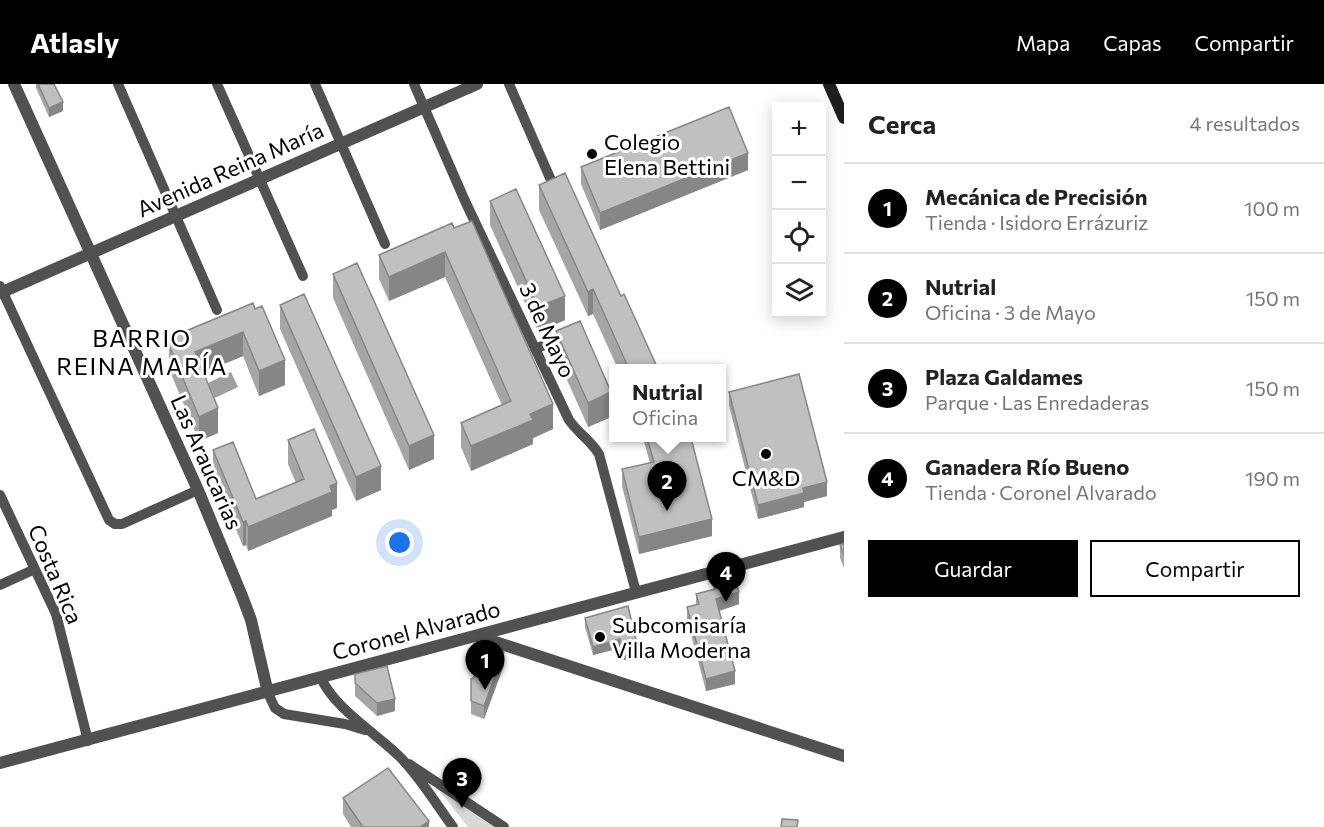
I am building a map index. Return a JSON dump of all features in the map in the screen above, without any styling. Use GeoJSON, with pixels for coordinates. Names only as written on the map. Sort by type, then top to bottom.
{"type":"FeatureCollection","features":[{"type":"Feature","properties":{"kind":"main road"},"geometry":{"type":"LineString","coordinates":[[829,84],[844,118]]}},
{"type":"Feature","properties":{"kind":"street","name":"Las Araucarias"},"geometry":{"type":"LineString","coordinates":[[14,84],[198,490],[247,608],[268,693]]}},
{"type":"Feature","properties":{"kind":"street"},"geometry":{"type":"LineString","coordinates":[[118,84],[217,310]]}},
{"type":"Feature","properties":{"kind":"street"},"geometry":{"type":"LineString","coordinates":[[217,84],[258,180],[303,276]]}},
{"type":"Feature","properties":{"kind":"street"},"geometry":{"type":"LineString","coordinates":[[315,84],[385,244]]}},
{"type":"Feature","properties":{"kind":"street","name":"3 de Mayo"},"geometry":{"type":"LineString","coordinates":[[414,84],[465,201],[568,420],[577,432],[592,443],[599,454],[636,592]]}},
{"type":"Feature","properties":{"kind":"street","name":"Avenida Reina María"},"geometry":{"type":"LineString","coordinates":[[1,290],[477,84]]}},
{"type":"Feature","properties":{"kind":"street"},"geometry":{"type":"LineString","coordinates":[[509,84],[554,186]]}},
{"type":"Feature","properties":{"kind":"street"},"geometry":{"type":"LineString","coordinates":[[1,290],[109,520],[115,524],[123,524],[198,490]]}},
{"type":"Feature","properties":{"kind":"street"},"geometry":{"type":"LineString","coordinates":[[535,349],[580,330]]}},
{"type":"Feature","properties":{"kind":"street","name":"Costa Rica"},"geometry":{"type":"LineString","coordinates":[[0,495],[58,621],[88,741]]}},
{"type":"Feature","properties":{"kind":"street","name":"Coronel Alvarado"},"geometry":{"type":"LineString","coordinates":[[0,764],[844,537]]}},
{"type":"Feature","properties":{"kind":"street"},"geometry":{"type":"LineString","coordinates":[[0,585],[35,569]]}},
{"type":"Feature","properties":{"kind":"street"},"geometry":{"type":"LineString","coordinates":[[520,623],[515,631],[515,639],[519,647],[524,650]]}},
{"type":"Feature","properties":{"kind":"street"},"geometry":{"type":"LineString","coordinates":[[476,635],[844,756]]}},
{"type":"Feature","properties":{"kind":"street"},"geometry":{"type":"LineString","coordinates":[[321,678],[330,692],[370,732],[401,758],[504,827]]}},
{"type":"Feature","properties":{"kind":"street"},"geometry":{"type":"LineString","coordinates":[[268,693],[275,708],[284,714],[345,724],[370,732]]}},
{"type":"Feature","properties":{"kind":"street"},"geometry":{"type":"LineString","coordinates":[[401,758],[453,827]]}},
{"type":"Feature","properties":{"kind":"shaded area"},"geometry":{"type":"Polygon","coordinates":[[[231,372],[238,387],[215,398],[208,383],[231,372]]]}},
{"type":"Feature","properties":{"kind":"shaded area"},"geometry":{"type":"Polygon","coordinates":[[[437,788],[504,827],[468,827],[437,788]]]}},
{"type":"Feature","properties":{"kind":"building"},"geometry":{"type":"Polygon","coordinates":[[[38,84],[54,84],[63,102],[49,108],[38,84]]]}},
{"type":"Feature","properties":{"kind":"building"},"geometry":{"type":"Polygon","coordinates":[[[729,107],[748,153],[600,213],[581,167],[729,107]]]}},
{"type":"Feature","properties":{"kind":"building"},"geometry":{"type":"Polygon","coordinates":[[[565,173],[621,296],[624,294],[656,364],[627,364],[593,289],[588,292],[539,185],[565,173]]]}},
{"type":"Feature","properties":{"kind":"building"},"geometry":{"type":"Polygon","coordinates":[[[516,189],[565,296],[538,307],[490,201],[516,189]]]}},
{"type":"Feature","properties":{"kind":"building"},"geometry":{"type":"Polygon","coordinates":[[[472,221],[553,404],[530,414],[533,420],[471,446],[461,423],[511,401],[445,252],[389,277],[379,255],[452,223],[454,228],[472,221]]]}},
{"type":"Feature","properties":{"kind":"building"},"geometry":{"type":"Polygon","coordinates":[[[357,263],[434,435],[409,446],[333,274],[357,263]]]}},
{"type":"Feature","properties":{"kind":"building"},"geometry":{"type":"Polygon","coordinates":[[[304,294],[381,466],[356,477],[280,305],[304,294]]]}},
{"type":"Feature","properties":{"kind":"building"},"geometry":{"type":"Polygon","coordinates":[[[253,303],[255,309],[262,306],[285,360],[259,371],[243,332],[195,352],[218,408],[199,417],[169,345],[172,344],[169,338],[253,303]]]}},
{"type":"Feature","properties":{"kind":"building"},"geometry":{"type":"Polygon","coordinates":[[[580,321],[609,387],[609,393],[588,403],[556,331],[580,321]]]}},
{"type":"Feature","properties":{"kind":"building"},"geometry":{"type":"Polygon","coordinates":[[[799,374],[827,482],[803,488],[804,493],[758,505],[729,392],[799,374]]]}},
{"type":"Feature","properties":{"kind":"building"},"geometry":{"type":"Polygon","coordinates":[[[314,429],[337,483],[330,486],[332,492],[248,527],[246,521],[243,522],[213,450],[233,442],[256,499],[304,479],[288,440],[314,429]]]}},
{"type":"Feature","properties":{"kind":"building"},"geometry":{"type":"Polygon","coordinates":[[[648,442],[692,442],[712,519],[639,537],[622,469],[654,462],[648,442]]]}},
{"type":"Feature","properties":{"kind":"building"},"geometry":{"type":"Polygon","coordinates":[[[735,580],[739,592],[716,599],[735,671],[706,679],[687,607],[699,604],[696,594],[735,580]]]}},
{"type":"Feature","properties":{"kind":"building","name":"Subcomisaría Villa Moderna"},"geometry":{"type":"Polygon","coordinates":[[[628,606],[638,648],[623,651],[620,639],[593,647],[585,618],[628,606]]]}},
{"type":"Feature","properties":{"kind":"building"},"geometry":{"type":"Polygon","coordinates":[[[495,649],[504,652],[484,706],[471,701],[471,679],[481,673],[485,674],[495,649]]]}},
{"type":"Feature","properties":{"kind":"building"},"geometry":{"type":"Polygon","coordinates":[[[387,666],[395,699],[377,703],[355,683],[355,674],[387,666]]]}},
{"type":"Feature","properties":{"kind":"building"},"geometry":{"type":"Polygon","coordinates":[[[388,768],[429,821],[420,827],[363,827],[343,798],[388,768]]]}},
{"type":"Feature","properties":{"kind":"building"},"geometry":{"type":"Polygon","coordinates":[[[782,819],[798,820],[797,827],[781,827],[782,819]]]}},
{"type":"Feature","properties":{"kind":"place","name":"Colegio Elena Bettini"},"geometry":{"type":"Point","coordinates":[592,154]}},
{"type":"Feature","properties":{"kind":"place","name":"CM&D"},"geometry":{"type":"Point","coordinates":[766,454]}},
{"type":"Feature","properties":{"kind":"place","name":"Nutrial"},"geometry":{"type":"Point","coordinates":[667,511]}},
{"type":"Feature","properties":{"kind":"place","name":"Ganadera Río Bueno"},"geometry":{"type":"Point","coordinates":[726,602]}},
{"type":"Feature","properties":{"kind":"place","name":"Subcomisaría Villa Moderna"},"geometry":{"type":"Point","coordinates":[600,637]}},
{"type":"Feature","properties":{"kind":"place","name":"Mecánica de Precisión"},"geometry":{"type":"Point","coordinates":[485,690]}},
{"type":"Feature","properties":{"kind":"place","name":"Plaza Galdames"},"geometry":{"type":"Point","coordinates":[462,808]}},
{"type":"Feature","properties":{"kind":"district","name":"BARRIO REINA MARÍA"},"geometry":{"type":"Point","coordinates":[142,351]}}]}
